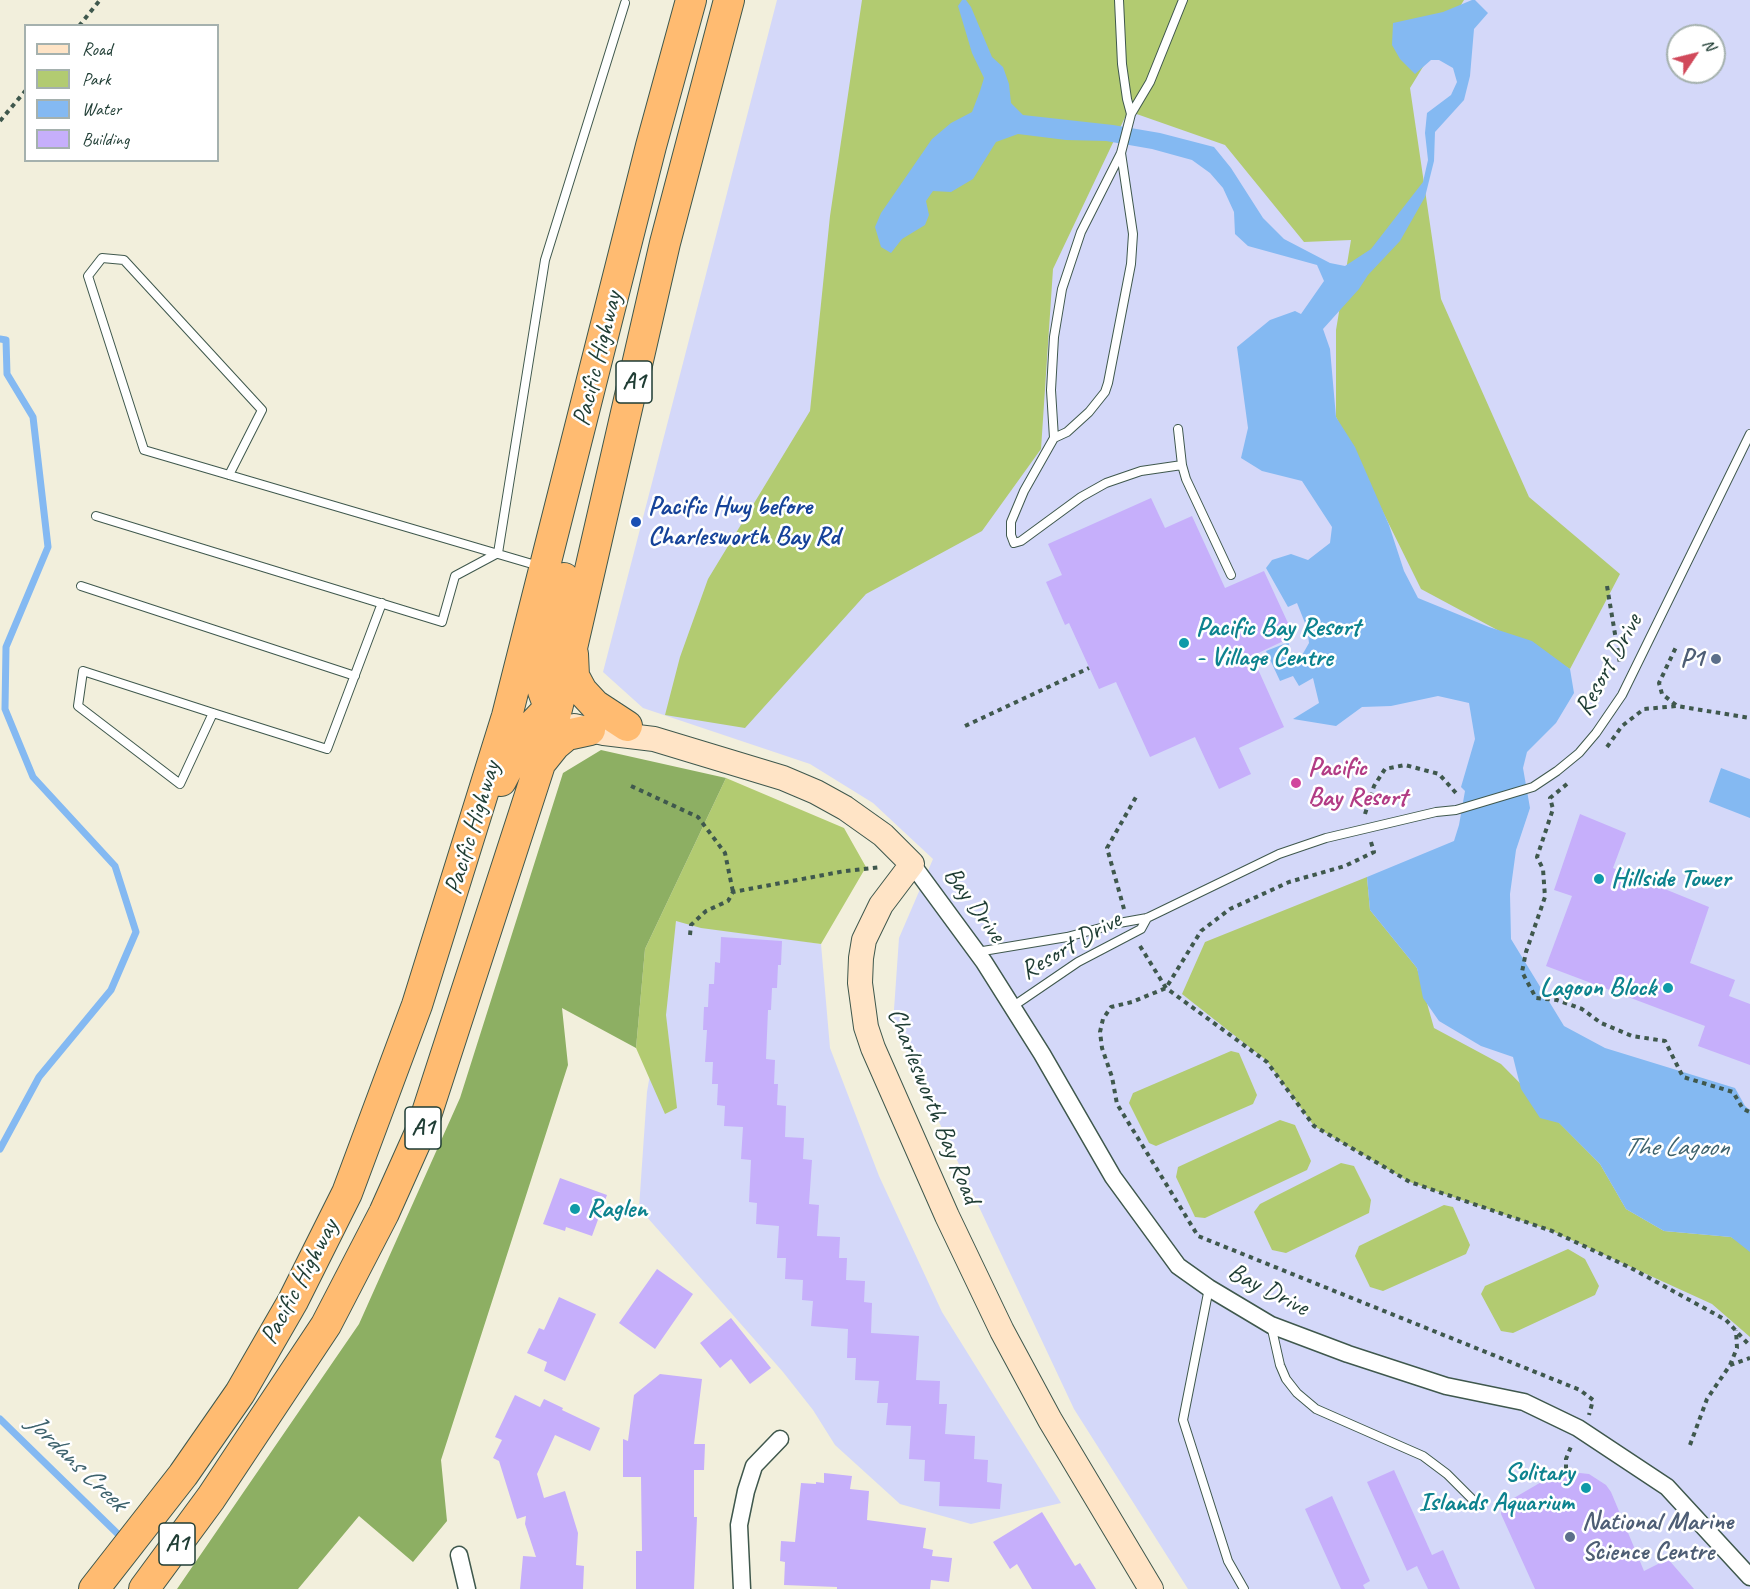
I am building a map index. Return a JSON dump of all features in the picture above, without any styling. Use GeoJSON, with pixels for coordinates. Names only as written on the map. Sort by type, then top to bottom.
{"type":"FeatureCollection","features":[{"type":"Feature","properties":{"kind":"highway","name":"Pacific Highway"},"geometry":{"type":"LineString","coordinates":[[94,1589],[183,1475],[240,1393],[293,1301],[347,1193],[417,1005],[507,716],[648,158],[691,0]]}},
{"type":"Feature","properties":{"kind":"highway","name":"Pacific Highway"},"geometry":{"type":"LineString","coordinates":[[144,1589],[211,1498],[326,1325],[384,1213],[422,1128],[540,765],[572,648],[665,243],[729,0]]}},
{"type":"Feature","properties":{"kind":"highway"},"geometry":{"type":"LineString","coordinates":[[473,830],[528,730],[554,710],[543,691],[542,676],[573,535],[575,501],[573,457]]}},
{"type":"Feature","properties":{"kind":"highway"},"geometry":{"type":"LineString","coordinates":[[572,648],[574,676],[582,691],[595,705],[627,726]]}},
{"type":"Feature","properties":{"kind":"highway"},"geometry":{"type":"LineString","coordinates":[[540,765],[555,745],[567,735],[590,730]]}},
{"type":"Feature","properties":{"kind":"street"},"geometry":{"type":"LineString","coordinates":[[554,710],[600,715],[654,739]]}},
{"type":"Feature","properties":{"kind":"street"},"geometry":{"type":"LineString","coordinates":[[554,710],[590,730],[654,739],[764,772],[816,792],[883,835],[912,864]]}},
{"type":"Feature","properties":{"kind":"street","name":"Bay Drive"},"geometry":{"type":"LineString","coordinates":[[912,864],[977,952],[1113,1177],[1178,1266],[1209,1288],[1271,1325],[1348,1354],[1446,1386],[1524,1402],[1578,1428],[1667,1487],[1750,1577]]}},
{"type":"Feature","properties":{"kind":"street","name":"Charlesworth Bay Road"},"geometry":{"type":"LineString","coordinates":[[912,864],[880,905],[864,940],[860,983],[866,1027],[873,1048],[943,1206],[1002,1331],[1050,1420],[1151,1589]]}},
{"type":"Feature","properties":{"kind":"street"},"geometry":{"type":"LineString","coordinates":[[741,1589],[739,1524],[746,1491],[754,1466],[780,1439]]}},
{"type":"Feature","properties":{"kind":"street"},"geometry":{"type":"LineString","coordinates":[[459,1555],[467,1589]]}},
{"type":"Feature","properties":{"kind":"lane"},"geometry":{"type":"LineString","coordinates":[[1119,0],[1122,64],[1130,117]]}},
{"type":"Feature","properties":{"kind":"lane"},"geometry":{"type":"LineString","coordinates":[[1054,438],[1051,390],[1054,337],[1062,289],[1081,232],[1121,151],[1130,117],[1150,81],[1183,0]]}},
{"type":"Feature","properties":{"kind":"lane"},"geometry":{"type":"LineString","coordinates":[[498,553],[545,260],[625,3]]}},
{"type":"Feature","properties":{"kind":"lane"},"geometry":{"type":"LineString","coordinates":[[1121,151],[1133,234],[1131,264],[1108,383],[1105,392],[1089,412],[1066,432],[1054,438],[1033,473],[1011,522],[1011,535],[1014,543],[1021,541],[1081,497],[1106,483],[1141,471],[1182,465]]}},
{"type":"Feature","properties":{"kind":"lane"},"geometry":{"type":"LineString","coordinates":[[229,474],[262,410],[124,260],[102,258],[88,276],[144,450],[545,568]]}},
{"type":"Feature","properties":{"kind":"lane"},"geometry":{"type":"LineString","coordinates":[[1178,429],[1186,479],[1231,575]]}},
{"type":"Feature","properties":{"kind":"lane","name":"Resort Drive"},"geometry":{"type":"LineString","coordinates":[[977,952],[1068,937],[1147,918],[1279,854],[1326,838],[1436,812],[1456,810],[1533,787],[1579,753],[1622,695],[1750,434]]}},
{"type":"Feature","properties":{"kind":"lane"},"geometry":{"type":"LineString","coordinates":[[96,516],[442,622],[455,576],[498,553]]}},
{"type":"Feature","properties":{"kind":"lane"},"geometry":{"type":"LineString","coordinates":[[81,586],[355,676]]}},
{"type":"Feature","properties":{"kind":"lane"},"geometry":{"type":"LineString","coordinates":[[213,713],[180,784],[78,706],[83,671],[327,749],[382,603]]}},
{"type":"Feature","properties":{"kind":"lane","name":"Resort Drive"},"geometry":{"type":"LineString","coordinates":[[1012,1007],[1078,962],[1142,929],[1147,918]]}},
{"type":"Feature","properties":{"kind":"lane"},"geometry":{"type":"LineString","coordinates":[[1209,1288],[1184,1420],[1228,1560],[1244,1589]]}},
{"type":"Feature","properties":{"kind":"lane"},"geometry":{"type":"LineString","coordinates":[[1271,1325],[1280,1365],[1286,1379],[1297,1394],[1316,1409],[1423,1455],[1447,1474],[1473,1500]]}},
{"type":"Feature","properties":{"kind":"path"},"geometry":{"type":"LineString","coordinates":[[81,24],[100,0]]}},
{"type":"Feature","properties":{"kind":"path"},"geometry":{"type":"LineString","coordinates":[[0,121],[24,92]]}},
{"type":"Feature","properties":{"kind":"path"},"geometry":{"type":"LineString","coordinates":[[1607,586],[1620,663],[1626,668]]}},
{"type":"Feature","properties":{"kind":"path"},"geometry":{"type":"LineString","coordinates":[[1677,645],[1659,684],[1662,694],[1677,706]]}},
{"type":"Feature","properties":{"kind":"path"},"geometry":{"type":"LineString","coordinates":[[965,726],[1089,668]]}},
{"type":"Feature","properties":{"kind":"path"},"geometry":{"type":"LineString","coordinates":[[1607,747],[1622,726],[1644,709],[1677,706],[1750,718]]}},
{"type":"Feature","properties":{"kind":"path"},"geometry":{"type":"LineString","coordinates":[[1568,762],[1577,776],[1550,798],[1553,809],[1537,856],[1543,869],[1545,897],[1526,952],[1522,972],[1536,998],[1557,1000],[1582,1009],[1600,1023],[1632,1036],[1665,1041],[1683,1077],[1733,1092],[1743,1109],[1750,1112]]}},
{"type":"Feature","properties":{"kind":"path"},"geometry":{"type":"LineString","coordinates":[[1456,793],[1439,774],[1405,765],[1385,769],[1374,786],[1365,815],[1374,852],[1345,866],[1289,882],[1230,909],[1201,930],[1166,988],[1132,1002],[1111,1007],[1103,1019],[1100,1032],[1102,1048],[1112,1077],[1117,1104],[1197,1236],[1580,1390],[1593,1400],[1591,1413],[1578,1428],[1566,1459],[1566,1469]]}},
{"type":"Feature","properties":{"kind":"path"},"geometry":{"type":"LineString","coordinates":[[631,786],[698,817],[725,853],[733,892],[728,901],[706,911],[692,925],[690,935]]}},
{"type":"Feature","properties":{"kind":"path"},"geometry":{"type":"LineString","coordinates":[[1127,922],[1107,848],[1136,797]]}},
{"type":"Feature","properties":{"kind":"path"},"geometry":{"type":"LineString","coordinates":[[733,892],[846,872]]}},
{"type":"Feature","properties":{"kind":"path"},"geometry":{"type":"LineString","coordinates":[[1132,934],[1166,988],[1267,1062],[1314,1126],[1410,1182],[1552,1232],[1631,1268],[1726,1320],[1750,1346]]}},
{"type":"Feature","properties":{"kind":"path"},"geometry":{"type":"LineString","coordinates":[[1690,1445],[1707,1399],[1730,1365],[1737,1348],[1736,1329]]}},
{"type":"Feature","properties":{"kind":"path"},"geometry":{"type":"LineString","coordinates":[[1730,1365],[1750,1358]]}},
{"type":"Feature","properties":{"kind":"shaded area","name":"Pacific Bay Resort"},"geometry":{"type":"Polygon","coordinates":[[[777,0],[1750,0],[1750,1589],[1188,1589],[1074,1409],[893,1024],[899,938],[933,859],[873,803],[810,764],[643,708],[603,672],[777,0]]]}},
{"type":"Feature","properties":{"kind":"shaded area"},"geometry":{"type":"Polygon","coordinates":[[[676,921],[821,944],[830,1048],[879,1176],[942,1312],[1061,1503],[971,1524],[900,1504],[835,1445],[813,1410],[783,1372],[639,1208],[647,1092],[676,921]]]}},
{"type":"Feature","properties":{"kind":"green space"},"geometry":{"type":"Polygon","coordinates":[[[862,0],[1464,0],[1410,88],[1441,299],[1529,497],[1620,574],[1570,669],[1421,589],[1336,417],[1336,330],[1351,240],[1304,242],[1225,145],[1128,111],[1053,269],[1041,449],[982,531],[866,594],[745,728],[665,715],[680,657],[708,579],[810,411],[830,216],[862,0]]]}},
{"type":"Feature","properties":{"kind":"green space"},"geometry":{"type":"Polygon","coordinates":[[[601,750],[726,778],[645,949],[636,1048],[562,1008],[568,1065],[441,1460],[447,1521],[413,1562],[359,1516],[298,1589],[177,1589],[359,1324],[460,1098],[563,773],[601,750]]]}},
{"type":"Feature","properties":{"kind":"green space"},"geometry":{"type":"Polygon","coordinates":[[[726,778],[844,828],[866,867],[821,944],[701,928],[676,921],[666,1015],[677,1108],[665,1114],[636,1048],[645,949],[726,778]]]}},
{"type":"Feature","properties":{"kind":"green space"},"geometry":{"type":"Polygon","coordinates":[[[1367,877],[1370,910],[1417,968],[1434,1028],[1501,1064],[1600,1164],[1626,1209],[1664,1231],[1731,1237],[1750,1248],[1750,1337],[1712,1304],[1552,1231],[1410,1182],[1314,1126],[1267,1061],[1182,994],[1205,942],[1367,877]]]}},
{"type":"Feature","properties":{"kind":"green space"},"geometry":{"type":"Polygon","coordinates":[[[1231,1051],[1239,1053],[1257,1095],[1253,1104],[1156,1146],[1149,1143],[1129,1103],[1133,1093],[1231,1051]]]}},
{"type":"Feature","properties":{"kind":"green space"},"geometry":{"type":"Polygon","coordinates":[[[1280,1120],[1295,1125],[1311,1161],[1307,1170],[1205,1218],[1195,1217],[1176,1177],[1178,1167],[1280,1120]]]}},
{"type":"Feature","properties":{"kind":"green space"},"geometry":{"type":"Polygon","coordinates":[[[1341,1163],[1354,1166],[1371,1200],[1369,1213],[1286,1253],[1272,1250],[1254,1212],[1260,1204],[1341,1163]]]}},
{"type":"Feature","properties":{"kind":"green space"},"geometry":{"type":"Polygon","coordinates":[[[1444,1205],[1453,1207],[1470,1245],[1466,1254],[1383,1291],[1370,1287],[1355,1256],[1359,1246],[1444,1205]]]}},
{"type":"Feature","properties":{"kind":"green space"},"geometry":{"type":"Polygon","coordinates":[[[1568,1249],[1585,1259],[1599,1286],[1595,1295],[1513,1333],[1501,1331],[1481,1294],[1485,1286],[1568,1249]]]}},
{"type":"Feature","properties":{"kind":"water","name":"The Lagoon"},"geometry":{"type":"Polygon","coordinates":[[[962,0],[966,0],[971,7],[992,57],[1003,67],[1009,84],[1011,103],[1023,115],[1113,125],[1160,133],[1214,147],[1231,168],[1263,218],[1284,239],[1330,263],[1345,266],[1371,249],[1423,182],[1428,160],[1425,133],[1427,113],[1451,95],[1457,82],[1453,68],[1439,60],[1431,60],[1415,74],[1400,59],[1392,45],[1393,23],[1443,12],[1472,0],[1475,0],[1488,13],[1474,29],[1470,76],[1464,100],[1435,132],[1434,161],[1425,197],[1400,241],[1323,329],[1330,349],[1336,417],[1355,447],[1389,525],[1404,571],[1418,598],[1489,627],[1532,641],[1570,669],[1574,693],[1556,723],[1527,752],[1523,768],[1530,808],[1516,850],[1510,894],[1511,939],[1564,1026],[1605,1048],[1735,1088],[1745,1106],[1750,1110],[1750,1252],[1731,1237],[1664,1231],[1626,1209],[1600,1164],[1559,1123],[1540,1118],[1521,1089],[1513,1057],[1481,1046],[1439,1021],[1423,998],[1417,968],[1370,910],[1367,877],[1454,841],[1465,791],[1461,787],[1475,739],[1469,703],[1438,696],[1391,706],[1362,707],[1336,726],[1293,719],[1319,703],[1313,678],[1299,686],[1293,676],[1280,681],[1266,651],[1289,642],[1288,656],[1301,657],[1309,643],[1307,628],[1297,603],[1288,607],[1266,568],[1272,560],[1291,554],[1308,560],[1330,543],[1332,527],[1302,481],[1262,471],[1241,458],[1248,428],[1237,347],[1270,320],[1295,311],[1301,314],[1324,281],[1317,265],[1248,246],[1235,234],[1234,212],[1223,188],[1210,173],[1192,160],[1152,149],[1106,141],[1066,140],[1018,134],[996,142],[973,179],[951,192],[933,191],[926,201],[929,215],[925,225],[902,239],[891,253],[881,247],[875,227],[881,213],[932,139],[951,123],[972,112],[980,91],[984,78],[972,53],[958,6],[962,0]]]}},
{"type":"Feature","properties":{"kind":"water"},"geometry":{"type":"Polygon","coordinates":[[[1721,768],[1750,779],[1750,818],[1709,802],[1721,768]]]}},
{"type":"Feature","properties":{"kind":"building","name":"Pacific Bay Resort - Village Centre"},"geometry":{"type":"Polygon","coordinates":[[[1151,498],[1165,528],[1192,516],[1225,588],[1264,571],[1294,636],[1252,656],[1284,727],[1239,748],[1251,774],[1219,789],[1195,737],[1150,757],[1116,682],[1099,689],[1069,623],[1065,625],[1046,582],[1062,575],[1048,544],[1151,498]]]}},
{"type":"Feature","properties":{"kind":"building"},"geometry":{"type":"Polygon","coordinates":[[[1580,814],[1626,833],[1613,868],[1709,907],[1690,963],[1735,980],[1729,996],[1750,1004],[1750,1065],[1698,1046],[1705,1026],[1546,966],[1572,896],[1554,890],[1580,814]]]}},
{"type":"Feature","properties":{"kind":"building"},"geometry":{"type":"Polygon","coordinates":[[[721,937],[782,941],[777,988],[772,988],[771,1010],[768,1010],[766,1059],[775,1060],[774,1084],[778,1084],[777,1105],[786,1106],[785,1137],[804,1138],[803,1159],[812,1160],[809,1204],[819,1205],[817,1236],[840,1237],[839,1258],[847,1258],[846,1280],[865,1281],[864,1302],[872,1303],[871,1333],[919,1336],[916,1380],[940,1381],[939,1404],[947,1404],[945,1434],[975,1436],[974,1459],[988,1460],[987,1482],[1002,1484],[1000,1509],[939,1506],[940,1482],[924,1481],[925,1460],[909,1459],[911,1426],[886,1425],[888,1403],[877,1403],[879,1381],[855,1380],[856,1358],[847,1358],[848,1329],[811,1326],[813,1301],[802,1300],[803,1280],[785,1279],[786,1258],[777,1258],[779,1226],[756,1224],[757,1203],[749,1202],[751,1160],[741,1159],[743,1127],[724,1126],[725,1106],[717,1105],[718,1084],[712,1084],[713,1062],[705,1062],[707,1030],[703,1030],[704,1007],[708,1007],[709,984],[714,984],[715,962],[720,963],[721,937]]]}},
{"type":"Feature","properties":{"kind":"building","name":"Raglen"},"geometry":{"type":"Polygon","coordinates":[[[560,1178],[607,1195],[592,1236],[566,1227],[565,1231],[543,1224],[560,1178]]]}},
{"type":"Feature","properties":{"kind":"building"},"geometry":{"type":"Polygon","coordinates":[[[657,1269],[693,1294],[655,1349],[619,1323],[657,1269]]]}},
{"type":"Feature","properties":{"kind":"building"},"geometry":{"type":"Polygon","coordinates":[[[559,1297],[596,1314],[565,1381],[544,1371],[547,1362],[527,1353],[539,1328],[544,1330],[559,1297]]]}},
{"type":"Feature","properties":{"kind":"building"},"geometry":{"type":"Polygon","coordinates":[[[731,1318],[771,1368],[750,1384],[731,1359],[720,1368],[700,1343],[731,1318]]]}},
{"type":"Feature","properties":{"kind":"building"},"geometry":{"type":"Polygon","coordinates":[[[660,1374],[702,1379],[694,1444],[705,1444],[704,1470],[694,1470],[694,1517],[697,1517],[694,1589],[636,1589],[636,1551],[642,1551],[641,1477],[623,1477],[623,1439],[628,1441],[634,1395],[660,1374]]]}},
{"type":"Feature","properties":{"kind":"building"},"geometry":{"type":"Polygon","coordinates":[[[515,1395],[540,1407],[544,1399],[600,1428],[590,1451],[555,1435],[537,1474],[544,1498],[565,1491],[578,1533],[576,1565],[584,1566],[583,1589],[520,1589],[523,1556],[536,1557],[525,1524],[526,1516],[517,1519],[499,1461],[493,1458],[502,1440],[495,1437],[515,1395]]]}},
{"type":"Feature","properties":{"kind":"building"},"geometry":{"type":"Polygon","coordinates":[[[1394,1470],[1432,1555],[1443,1550],[1460,1589],[1428,1589],[1417,1566],[1407,1571],[1367,1482],[1394,1470]]]}},
{"type":"Feature","properties":{"kind":"building","name":"National Marine Science Centre"},"geometry":{"type":"Polygon","coordinates":[[[1571,1472],[1589,1474],[1606,1485],[1644,1571],[1668,1559],[1694,1589],[1535,1589],[1501,1514],[1502,1505],[1543,1481],[1571,1472]]]}},
{"type":"Feature","properties":{"kind":"building"},"geometry":{"type":"Polygon","coordinates":[[[824,1473],[852,1476],[850,1489],[869,1491],[867,1520],[926,1528],[923,1548],[933,1550],[932,1556],[952,1558],[949,1582],[931,1580],[930,1589],[837,1589],[837,1587],[784,1585],[785,1562],[780,1561],[781,1541],[795,1542],[801,1483],[824,1483],[824,1473]]]}},
{"type":"Feature","properties":{"kind":"building"},"geometry":{"type":"Polygon","coordinates":[[[1332,1496],[1370,1581],[1363,1585],[1365,1589],[1341,1589],[1305,1509],[1332,1496]]]}},
{"type":"Feature","properties":{"kind":"building"},"geometry":{"type":"Polygon","coordinates":[[[1042,1512],[1075,1566],[1080,1563],[1096,1589],[1032,1589],[1017,1564],[1010,1569],[993,1542],[1042,1512]]]}},
{"type":"Feature","properties":{"kind":"waterway","name":"Jordans Creek"},"geometry":{"type":"LineString","coordinates":[[0,339],[6,340],[7,374],[33,417],[48,547],[6,647],[5,709],[33,777],[115,866],[136,932],[111,990],[39,1077],[0,1149]]}},
{"type":"Feature","properties":{"kind":"waterway","name":"Jordans Creek"},"geometry":{"type":"LineString","coordinates":[[0,1419],[122,1538]]}},
{"type":"Feature","properties":{"kind":"place","name":"Pacific Hwy before Charlesworth Bay Rd"},"geometry":{"type":"Point","coordinates":[636,522]}},
{"type":"Feature","properties":{"kind":"place","name":"Pacific Bay Resort - Village Centre"},"geometry":{"type":"Point","coordinates":[1184,643]}},
{"type":"Feature","properties":{"kind":"place","name":"P1"},"geometry":{"type":"Point","coordinates":[1716,659]}},
{"type":"Feature","properties":{"kind":"place","name":"Pacific Bay Resort"},"geometry":{"type":"Point","coordinates":[1296,783]}},
{"type":"Feature","properties":{"kind":"place","name":"Hillside Tower"},"geometry":{"type":"Point","coordinates":[1599,879]}},
{"type":"Feature","properties":{"kind":"place","name":"Lagoon Block"},"geometry":{"type":"Point","coordinates":[1668,988]}},
{"type":"Feature","properties":{"kind":"place","name":"Raglen"},"geometry":{"type":"Point","coordinates":[575,1209]}},
{"type":"Feature","properties":{"kind":"place","name":"Solitary Islands Aquarium"},"geometry":{"type":"Point","coordinates":[1586,1488]}},
{"type":"Feature","properties":{"kind":"place","name":"National Marine Science Centre"},"geometry":{"type":"Point","coordinates":[1570,1537]}}]}
